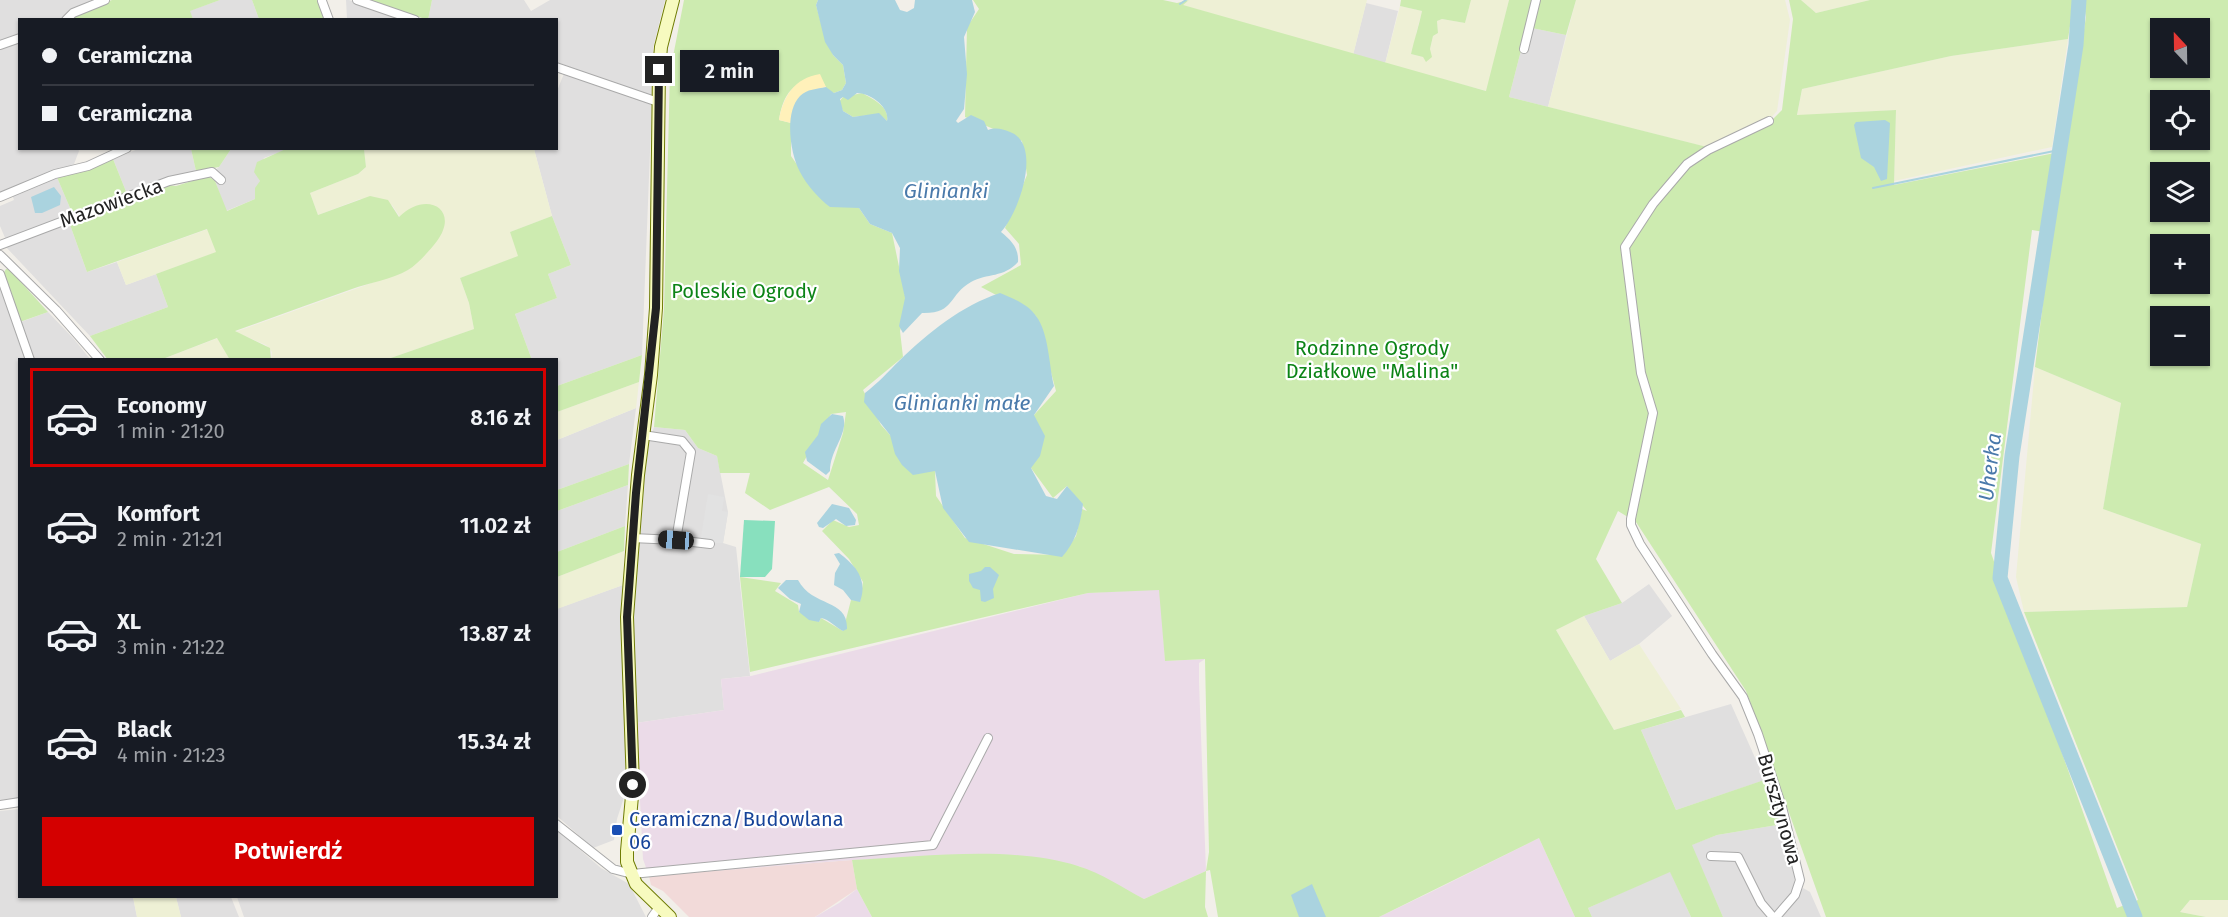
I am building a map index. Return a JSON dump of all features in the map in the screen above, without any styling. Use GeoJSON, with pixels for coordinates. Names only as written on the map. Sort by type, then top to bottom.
{"type":"FeatureCollection","features":[{"type":"Feature","properties":{"kind":"street"},"geometry":{"type":"LineString","coordinates":[[68,18],[73,13],[105,0]]}},
{"type":"Feature","properties":{"kind":"street"},"geometry":{"type":"LineString","coordinates":[[357,0],[409,18]]}},
{"type":"Feature","properties":{"kind":"street"},"geometry":{"type":"LineString","coordinates":[[670,917],[656,912],[640,890],[632,874],[627,851],[633,785],[627,617],[632,538],[656,308],[658,102],[661,47],[673,0]]}},
{"type":"Feature","properties":{"kind":"street"},"geometry":{"type":"LineString","coordinates":[[1524,49],[1536,0]]}},
{"type":"Feature","properties":{"kind":"street"},"geometry":{"type":"LineString","coordinates":[[322,1],[328,18]]}},
{"type":"Feature","properties":{"kind":"street"},"geometry":{"type":"LineString","coordinates":[[0,45],[18,39]]}},
{"type":"Feature","properties":{"kind":"street"},"geometry":{"type":"LineString","coordinates":[[558,67],[658,102]]}},
{"type":"Feature","properties":{"kind":"street","name":"Bursztynowa"},"geometry":{"type":"LineString","coordinates":[[1769,121],[1708,150],[1687,164],[1653,204],[1625,247],[1641,373],[1653,413],[1631,525],[1694,626],[1743,697],[1770,770],[1799,874],[1798,889],[1777,915]]}},
{"type":"Feature","properties":{"kind":"street"},"geometry":{"type":"LineString","coordinates":[[0,197],[55,174],[88,166],[123,150]]}},
{"type":"Feature","properties":{"kind":"street","name":"Mazowiecka"},"geometry":{"type":"LineString","coordinates":[[0,244],[169,181],[212,172],[221,180]]}},
{"type":"Feature","properties":{"kind":"street"},"geometry":{"type":"LineString","coordinates":[[0,255],[49,302],[98,358]]}},
{"type":"Feature","properties":{"kind":"street"},"geometry":{"type":"LineString","coordinates":[[0,274],[29,358]]}},
{"type":"Feature","properties":{"kind":"street"},"geometry":{"type":"LineString","coordinates":[[643,435],[682,441],[692,452],[676,540]]}},
{"type":"Feature","properties":{"kind":"street"},"geometry":{"type":"LineString","coordinates":[[632,538],[710,544]]}},
{"type":"Feature","properties":{"kind":"street"},"geometry":{"type":"LineString","coordinates":[[558,826],[612,869],[632,874],[933,845],[988,738]]}},
{"type":"Feature","properties":{"kind":"street"},"geometry":{"type":"LineString","coordinates":[[0,805],[18,802]]}},
{"type":"Feature","properties":{"kind":"street"},"geometry":{"type":"LineString","coordinates":[[1711,856],[1738,856],[1761,903],[1777,915],[1791,917]]}},
{"type":"Feature","properties":{"kind":"shaded area"},"geometry":{"type":"Polygon","coordinates":[[[0,0],[96,0],[65,18],[18,18],[18,35],[0,42],[0,0]]]}},
{"type":"Feature","properties":{"kind":"shaded area"},"geometry":{"type":"Polygon","coordinates":[[[220,0],[252,0],[259,18],[192,18],[189,11],[220,0]]]}},
{"type":"Feature","properties":{"kind":"shaded area"},"geometry":{"type":"Polygon","coordinates":[[[346,0],[407,18],[347,18],[346,0]]]}},
{"type":"Feature","properties":{"kind":"shaded area"},"geometry":{"type":"Polygon","coordinates":[[[432,0],[524,0],[531,11],[550,0],[665,0],[653,48],[652,97],[558,64],[558,18],[428,18],[432,0]]]}},
{"type":"Feature","properties":{"kind":"shaded area"},"geometry":{"type":"Polygon","coordinates":[[[1366,3],[1398,11],[1385,64],[1353,55],[1366,3]]]}},
{"type":"Feature","properties":{"kind":"shaded area"},"geometry":{"type":"Polygon","coordinates":[[[1527,27],[1566,35],[1548,107],[1509,97],[1527,27]]]}},
{"type":"Feature","properties":{"kind":"shaded area"},"geometry":{"type":"Polygon","coordinates":[[[18,41],[18,150],[79,151],[74,164],[0,192],[0,48],[18,41]]]}},
{"type":"Feature","properties":{"kind":"shaded area"},"geometry":{"type":"Polygon","coordinates":[[[565,71],[652,101],[642,355],[558,386],[558,358],[531,358],[515,314],[557,298],[548,274],[571,265],[552,216],[534,150],[558,150],[558,88],[565,71]]]}},
{"type":"Feature","properties":{"kind":"shaded area"},"geometry":{"type":"Polygon","coordinates":[[[136,150],[191,150],[196,171],[127,194],[113,159],[136,150]]]}},
{"type":"Feature","properties":{"kind":"shaded area"},"geometry":{"type":"Polygon","coordinates":[[[230,150],[285,150],[264,158],[257,175],[260,181],[255,199],[226,211],[215,181],[208,176],[219,167],[230,150]]]}},
{"type":"Feature","properties":{"kind":"shaded area"},"geometry":{"type":"Polygon","coordinates":[[[56,175],[73,215],[6,240],[0,226],[0,206],[14,200],[12,194],[56,175]]]}},
{"type":"Feature","properties":{"kind":"shaded area"},"geometry":{"type":"Polygon","coordinates":[[[69,222],[87,272],[117,262],[126,285],[156,274],[168,307],[90,336],[5,246],[69,222]]]}},
{"type":"Feature","properties":{"kind":"shaded area"},"geometry":{"type":"Polygon","coordinates":[[[0,285],[27,358],[18,358],[18,801],[0,804],[0,285]]]}},
{"type":"Feature","properties":{"kind":"shaded area"},"geometry":{"type":"Polygon","coordinates":[[[48,312],[89,358],[29,358],[18,323],[48,312]]]}},
{"type":"Feature","properties":{"kind":"shaded area"},"geometry":{"type":"Polygon","coordinates":[[[636,408],[629,464],[558,490],[558,440],[636,408]]]}},
{"type":"Feature","properties":{"kind":"shaded area"},"geometry":{"type":"Polygon","coordinates":[[[654,427],[685,430],[698,448],[717,456],[728,512],[723,543],[736,547],[750,676],[721,679],[724,710],[636,723],[633,597],[644,457],[654,427]]]}},
{"type":"Feature","properties":{"kind":"shaded area"},"geometry":{"type":"Polygon","coordinates":[[[628,485],[625,526],[558,552],[558,511],[628,485]]]}},
{"type":"Feature","properties":{"kind":"shaded area"},"geometry":{"type":"Polygon","coordinates":[[[708,494],[724,497],[722,511],[728,512],[723,543],[700,543],[708,494]]]}},
{"type":"Feature","properties":{"kind":"shaded area"},"geometry":{"type":"Polygon","coordinates":[[[1649,584],[1672,616],[1639,644],[1610,661],[1584,616],[1622,603],[1649,584]]]}},
{"type":"Feature","properties":{"kind":"shaded area"},"geometry":{"type":"Polygon","coordinates":[[[623,585],[626,791],[617,819],[614,840],[593,848],[558,817],[558,608],[623,585]]]}},
{"type":"Feature","properties":{"kind":"shaded area"},"geometry":{"type":"Polygon","coordinates":[[[1160,589],[1165,661],[1205,659],[1199,663],[1199,682],[1206,871],[1144,899],[1079,866],[940,857],[852,860],[649,876],[643,859],[636,723],[724,710],[721,679],[751,676],[1088,593],[1160,589]]]}},
{"type":"Feature","properties":{"kind":"shaded area"},"geometry":{"type":"Polygon","coordinates":[[[1731,704],[1765,780],[1676,810],[1641,730],[1731,704]]]}},
{"type":"Feature","properties":{"kind":"shaded area"},"geometry":{"type":"Polygon","coordinates":[[[18,809],[18,898],[133,898],[137,917],[0,917],[0,811],[18,809]]]}},
{"type":"Feature","properties":{"kind":"shaded area"},"geometry":{"type":"Polygon","coordinates":[[[1783,824],[1795,871],[1794,890],[1771,917],[1723,917],[1691,845],[1717,835],[1783,824]]]}},
{"type":"Feature","properties":{"kind":"shaded area"},"geometry":{"type":"Polygon","coordinates":[[[558,831],[601,868],[629,884],[646,917],[244,917],[237,898],[558,898],[558,831]]]}},
{"type":"Feature","properties":{"kind":"shaded area"},"geometry":{"type":"Polygon","coordinates":[[[1539,838],[1575,917],[1379,917],[1431,892],[1539,838]]]}},
{"type":"Feature","properties":{"kind":"shaded area"},"geometry":{"type":"Polygon","coordinates":[[[852,860],[857,889],[815,917],[689,917],[663,891],[651,885],[649,876],[852,860]]]}},
{"type":"Feature","properties":{"kind":"shaded area"},"geometry":{"type":"Polygon","coordinates":[[[1670,871],[1691,917],[1592,917],[1588,908],[1670,871]]]}},
{"type":"Feature","properties":{"kind":"shaded area"},"geometry":{"type":"Polygon","coordinates":[[[1803,888],[1810,892],[1821,917],[1782,917],[1803,888]]]}},
{"type":"Feature","properties":{"kind":"shaded area"},"geometry":{"type":"Polygon","coordinates":[[[857,889],[872,917],[815,917],[839,903],[857,889]]]}},
{"type":"Feature","properties":{"kind":"shaded area"},"geometry":{"type":"Polygon","coordinates":[[[176,898],[231,898],[239,917],[181,917],[176,898]]]}},
{"type":"Feature","properties":{"kind":"green space"},"geometry":{"type":"Polygon","coordinates":[[[112,0],[220,0],[190,11],[193,18],[72,18],[78,13],[112,0]]]}},
{"type":"Feature","properties":{"kind":"green space"},"geometry":{"type":"Polygon","coordinates":[[[252,0],[320,0],[327,18],[259,18],[252,0]]]}},
{"type":"Feature","properties":{"kind":"green space"},"geometry":{"type":"Polygon","coordinates":[[[369,0],[432,0],[428,18],[422,18],[369,0]]]}},
{"type":"Feature","properties":{"kind":"green space","name":"Rodzinne Ogrody Działkowe \"Malina\""},"geometry":{"type":"Polygon","coordinates":[[[684,0],[818,0],[816,5],[821,23],[833,55],[843,65],[846,83],[842,90],[834,93],[828,91],[819,75],[802,82],[787,95],[779,120],[791,123],[791,156],[816,192],[859,208],[870,224],[892,233],[907,305],[900,331],[903,357],[863,390],[881,425],[935,471],[936,496],[965,538],[1014,554],[1063,555],[1076,536],[1082,509],[1087,511],[1067,486],[1053,498],[1031,468],[1034,415],[1056,391],[1036,316],[981,287],[1021,265],[1019,244],[1005,228],[1027,175],[1022,141],[965,117],[967,27],[979,9],[973,0],[1163,0],[1177,3],[1189,0],[1183,5],[1486,91],[1509,0],[1576,0],[1566,35],[1527,27],[1509,97],[1707,147],[1770,122],[1782,110],[1793,19],[1789,0],[1801,0],[1816,13],[1870,0],[2074,0],[2068,39],[1951,56],[1802,89],[1797,115],[1896,110],[1894,185],[2055,153],[2044,232],[2032,230],[1991,553],[2117,908],[2138,900],[2024,612],[2187,607],[2201,544],[2103,509],[2121,403],[2035,367],[2050,247],[2086,17],[2083,0],[2228,0],[2228,900],[2190,900],[2180,912],[2206,917],[1826,917],[1746,691],[1636,522],[1618,511],[1596,559],[1622,603],[1584,616],[1556,630],[1614,730],[1681,710],[1685,717],[1641,730],[1676,810],[1770,778],[1783,824],[1717,835],[1692,845],[1723,917],[1691,917],[1670,872],[1588,908],[1592,917],[1575,917],[1539,838],[1379,917],[1218,917],[1210,870],[1206,871],[1209,852],[1205,659],[1165,661],[1159,590],[1088,593],[750,672],[740,577],[781,583],[775,591],[798,605],[799,612],[819,622],[821,618],[843,631],[851,600],[860,601],[863,582],[849,559],[822,531],[833,520],[849,527],[859,525],[857,514],[829,487],[770,510],[745,493],[750,473],[720,473],[717,456],[698,448],[685,430],[654,427],[664,309],[670,72],[684,0]],[[846,412],[831,414],[803,463],[828,480],[843,433],[846,412]]]}},
{"type":"Feature","properties":{"kind":"green space"},"geometry":{"type":"Polygon","coordinates":[[[1189,0],[1367,0],[1353,55],[1182,5],[1189,0]]]}},
{"type":"Feature","properties":{"kind":"green space"},"geometry":{"type":"Polygon","coordinates":[[[1401,0],[1471,0],[1465,23],[1442,19],[1437,21],[1438,33],[1433,36],[1430,49],[1432,57],[1426,62],[1423,57],[1411,54],[1422,11],[1400,6],[1401,0]]]}},
{"type":"Feature","properties":{"kind":"green space"},"geometry":{"type":"Polygon","coordinates":[[[1471,0],[1509,0],[1487,91],[1385,64],[1400,6],[1422,11],[1416,44],[1411,54],[1423,57],[1427,62],[1433,36],[1438,33],[1437,21],[1442,19],[1465,23],[1471,0]]]}},
{"type":"Feature","properties":{"kind":"green space"},"geometry":{"type":"Polygon","coordinates":[[[1576,0],[1785,0],[1790,20],[1777,111],[1768,121],[1710,148],[1548,107],[1576,0]]]}},
{"type":"Feature","properties":{"kind":"green space"},"geometry":{"type":"Polygon","coordinates":[[[1801,0],[1870,0],[1816,13],[1801,0]]]}},
{"type":"Feature","properties":{"kind":"green space"},"geometry":{"type":"Polygon","coordinates":[[[2068,39],[2052,147],[1894,181],[1896,110],[1797,116],[1802,89],[1951,56],[2068,39]]]}},
{"type":"Feature","properties":{"kind":"green space"},"geometry":{"type":"Polygon","coordinates":[[[862,93],[883,108],[887,121],[879,114],[853,117],[843,111],[839,102],[843,97],[862,93]]]}},
{"type":"Feature","properties":{"kind":"green space"},"geometry":{"type":"Polygon","coordinates":[[[191,150],[230,150],[219,167],[196,171],[191,150]]]}},
{"type":"Feature","properties":{"kind":"green space"},"geometry":{"type":"Polygon","coordinates":[[[284,150],[364,150],[366,167],[358,174],[310,193],[318,215],[370,196],[388,200],[399,217],[419,205],[437,206],[445,220],[443,229],[427,253],[402,273],[235,331],[270,348],[271,358],[229,358],[217,338],[165,358],[106,358],[90,336],[168,307],[156,274],[216,252],[207,229],[87,272],[69,222],[167,185],[176,186],[208,176],[215,181],[227,211],[255,199],[255,188],[260,181],[254,172],[257,162],[284,150]]]}},
{"type":"Feature","properties":{"kind":"green space"},"geometry":{"type":"Polygon","coordinates":[[[364,150],[534,150],[552,216],[510,232],[519,256],[460,278],[469,303],[474,329],[391,358],[271,358],[272,352],[266,345],[235,332],[408,270],[437,240],[400,217],[392,205],[360,199],[318,215],[310,193],[358,174],[366,167],[364,150]]]}},
{"type":"Feature","properties":{"kind":"green space"},"geometry":{"type":"Polygon","coordinates":[[[113,159],[127,194],[73,215],[56,175],[113,159]]]}},
{"type":"Feature","properties":{"kind":"green space"},"geometry":{"type":"Polygon","coordinates":[[[552,216],[571,265],[548,274],[557,298],[515,314],[531,358],[391,358],[474,329],[469,303],[460,278],[518,256],[510,232],[552,216]]]}},
{"type":"Feature","properties":{"kind":"green space"},"geometry":{"type":"Polygon","coordinates":[[[208,229],[217,252],[126,285],[117,262],[208,229]]]}},
{"type":"Feature","properties":{"kind":"green space"},"geometry":{"type":"Polygon","coordinates":[[[6,269],[9,269],[48,312],[17,323],[3,274],[6,269]]]}},
{"type":"Feature","properties":{"kind":"green space"},"geometry":{"type":"Polygon","coordinates":[[[218,338],[229,358],[165,358],[218,338]]]}},
{"type":"Feature","properties":{"kind":"green space"},"geometry":{"type":"Polygon","coordinates":[[[642,355],[639,382],[558,412],[558,386],[642,355]]]}},
{"type":"Feature","properties":{"kind":"green space"},"geometry":{"type":"Polygon","coordinates":[[[2035,367],[2121,403],[2103,509],[2201,544],[2187,607],[2024,612],[2016,577],[2035,367]]]}},
{"type":"Feature","properties":{"kind":"green space"},"geometry":{"type":"Polygon","coordinates":[[[639,382],[636,408],[558,440],[558,412],[639,382]]]}},
{"type":"Feature","properties":{"kind":"green space"},"geometry":{"type":"Polygon","coordinates":[[[629,464],[628,485],[558,511],[558,490],[629,464]]]}},
{"type":"Feature","properties":{"kind":"green space"},"geometry":{"type":"Polygon","coordinates":[[[744,520],[775,521],[772,569],[765,577],[740,577],[744,520]]]}},
{"type":"Feature","properties":{"kind":"green space"},"geometry":{"type":"Polygon","coordinates":[[[625,526],[624,551],[558,577],[558,552],[625,526]]]}},
{"type":"Feature","properties":{"kind":"green space"},"geometry":{"type":"Polygon","coordinates":[[[624,551],[623,585],[558,609],[558,577],[624,551]]]}},
{"type":"Feature","properties":{"kind":"green space"},"geometry":{"type":"Polygon","coordinates":[[[1584,616],[1610,661],[1639,644],[1681,709],[1614,730],[1556,630],[1584,616]]]}},
{"type":"Feature","properties":{"kind":"green space"},"geometry":{"type":"Polygon","coordinates":[[[966,854],[1024,856],[1087,869],[1144,899],[1206,871],[1205,907],[1208,917],[872,917],[857,889],[852,860],[966,854]]]}},
{"type":"Feature","properties":{"kind":"green space"},"geometry":{"type":"Polygon","coordinates":[[[133,898],[176,898],[181,917],[137,917],[133,898]]]}},
{"type":"Feature","properties":{"kind":"green space"},"geometry":{"type":"Polygon","coordinates":[[[2190,900],[2228,900],[2228,917],[2206,917],[2180,912],[2190,900]]]}},
{"type":"Feature","properties":{"kind":"sand"},"geometry":{"type":"Polygon","coordinates":[[[820,74],[826,87],[812,91],[802,98],[795,109],[791,123],[779,120],[783,104],[791,90],[803,80],[820,74]]]}},
{"type":"Feature","properties":{"kind":"water","name":"Glinianki"},"geometry":{"type":"Polygon","coordinates":[[[818,0],[895,0],[900,10],[907,12],[914,8],[915,0],[972,0],[975,12],[964,37],[967,74],[964,109],[956,121],[958,123],[971,115],[984,121],[988,130],[999,129],[1010,132],[1020,139],[1025,150],[1025,179],[1015,210],[1001,232],[1014,245],[1018,262],[1007,271],[971,282],[958,292],[946,307],[922,313],[903,333],[899,326],[905,298],[899,271],[900,248],[892,233],[870,224],[859,208],[830,207],[817,196],[796,164],[790,133],[790,122],[795,103],[800,96],[809,91],[826,87],[834,93],[842,90],[846,83],[843,65],[825,42],[816,5],[818,0]],[[857,93],[848,100],[843,97],[840,99],[843,111],[853,117],[879,113],[887,121],[882,106],[868,95],[857,93]]]}},
{"type":"Feature","properties":{"kind":"water"},"geometry":{"type":"Polygon","coordinates":[[[1885,120],[1890,123],[1887,179],[1881,181],[1874,167],[1861,158],[1854,125],[1856,122],[1885,120]]]}},
{"type":"Feature","properties":{"kind":"water"},"geometry":{"type":"Polygon","coordinates":[[[54,187],[61,196],[60,205],[42,213],[35,213],[31,197],[54,187]]]}},
{"type":"Feature","properties":{"kind":"water","name":"Glinianki małe"},"geometry":{"type":"Polygon","coordinates":[[[1000,293],[1029,308],[1044,331],[1054,386],[1034,415],[1045,436],[1040,456],[1031,468],[1046,496],[1057,499],[1067,486],[1083,504],[1077,533],[1062,557],[969,542],[943,508],[935,471],[913,475],[902,465],[895,454],[890,435],[864,402],[865,393],[934,330],[972,305],[1000,293]]]}},
{"type":"Feature","properties":{"kind":"water"},"geometry":{"type":"Polygon","coordinates":[[[832,414],[843,416],[844,429],[833,456],[830,471],[826,475],[807,461],[805,452],[818,435],[821,424],[832,414]]]}},
{"type":"Feature","properties":{"kind":"water"},"geometry":{"type":"Polygon","coordinates":[[[832,504],[849,508],[856,520],[855,525],[846,526],[836,519],[823,528],[819,527],[817,523],[832,504]]]}},
{"type":"Feature","properties":{"kind":"water"},"geometry":{"type":"Polygon","coordinates":[[[839,553],[859,574],[862,586],[860,602],[851,600],[843,590],[834,585],[835,573],[840,564],[834,554],[839,553]]]}},
{"type":"Feature","properties":{"kind":"water"},"geometry":{"type":"Polygon","coordinates":[[[985,567],[990,567],[999,575],[993,589],[994,598],[985,602],[981,601],[980,590],[973,588],[969,581],[969,574],[981,571],[985,567]]]}},
{"type":"Feature","properties":{"kind":"water"},"geometry":{"type":"Polygon","coordinates":[[[786,580],[798,580],[812,595],[836,607],[846,619],[847,629],[843,631],[821,618],[819,622],[809,620],[799,612],[801,604],[790,599],[778,588],[786,580]]]}},
{"type":"Feature","properties":{"kind":"water"},"geometry":{"type":"Polygon","coordinates":[[[1312,884],[1326,917],[1299,917],[1291,895],[1312,884]]]}},
{"type":"Feature","properties":{"kind":"waterway"},"geometry":{"type":"LineString","coordinates":[[1180,4],[1186,0]]}},
{"type":"Feature","properties":{"kind":"waterway","name":"Uherka"},"geometry":{"type":"LineString","coordinates":[[2079,0],[2076,45],[2012,456],[2000,578],[2135,917]]}},
{"type":"Feature","properties":{"kind":"waterway"},"geometry":{"type":"LineString","coordinates":[[1873,188],[2059,150]]}},
{"type":"Feature","properties":{"kind":"place","name":"Ceramiczna/Budowlana 06"},"geometry":{"type":"Point","coordinates":[617,830]}},
{"type":"Feature","properties":{"kind":"route"},"geometry":{"type":"LineString","coordinates":[[633,785],[627,617],[636,493],[651,375],[656,308],[659,70]]}},
{"type":"Feature","properties":{"kind":"park label","name":"Poleskie Ogrody"},"geometry":{"type":"Point","coordinates":[744,291]}}]}
